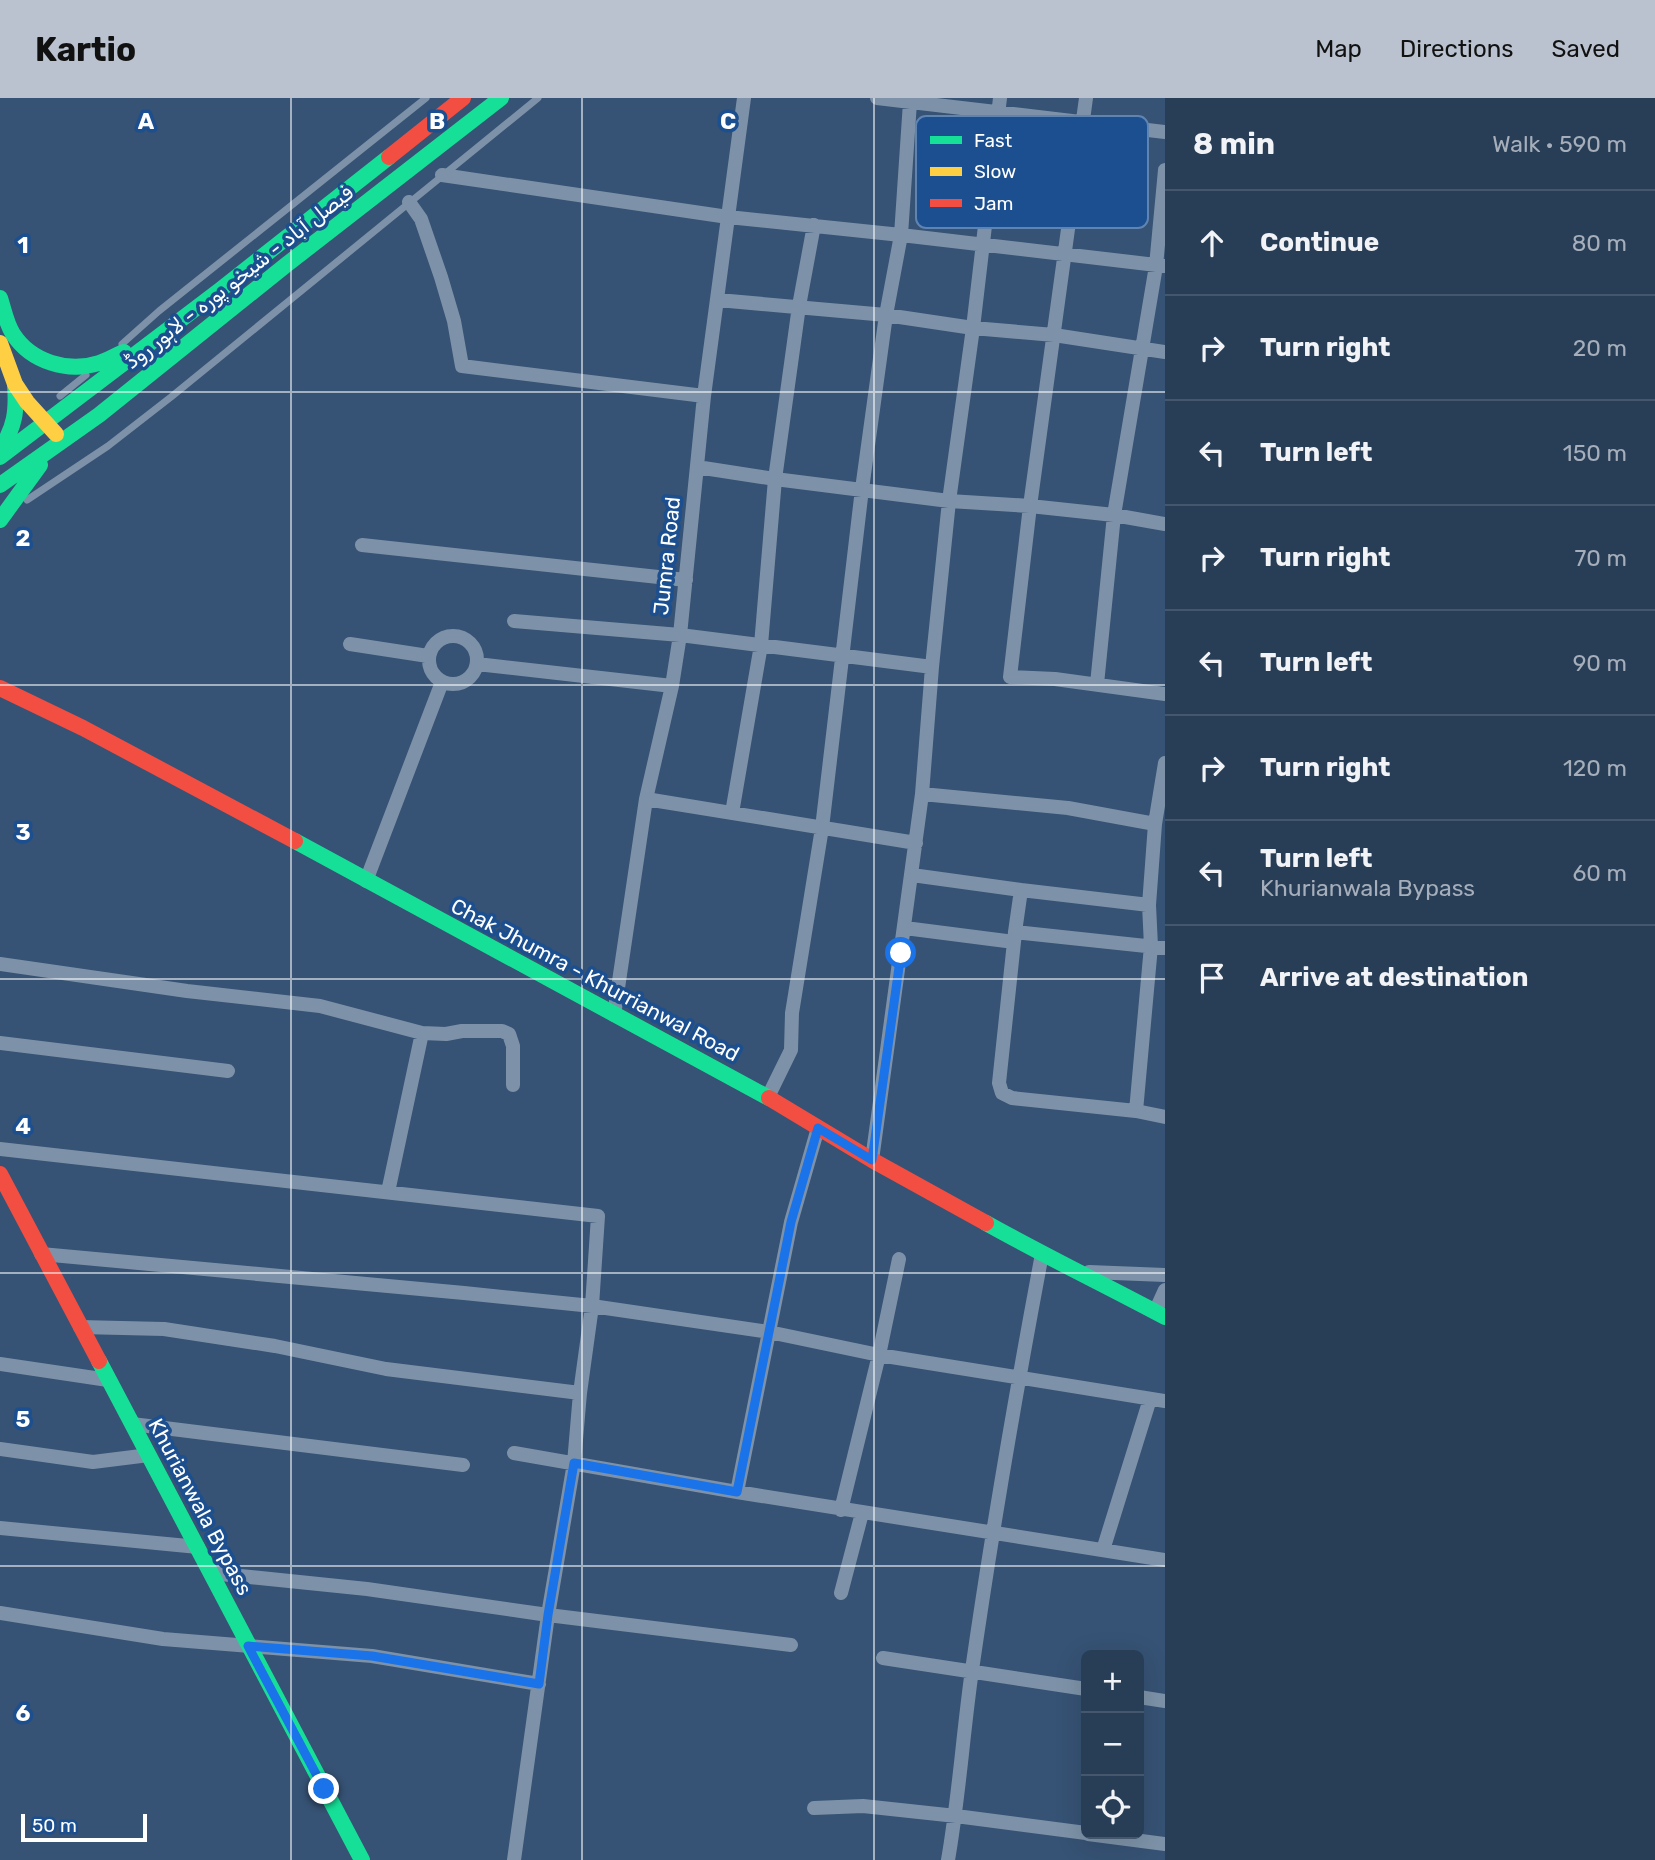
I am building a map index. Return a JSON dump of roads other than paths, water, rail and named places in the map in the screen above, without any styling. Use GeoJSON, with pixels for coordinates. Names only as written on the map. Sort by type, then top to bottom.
{"type":"FeatureCollection","features":[{"type":"Feature","properties":{"kind":"main road","name":"فیصل آباد - شیخو پورہ - لاہور روڈ"},"geometry":{"type":"LineString","coordinates":[[0,457],[37,419],[186,316],[463,98]]}},
{"type":"Feature","properties":{"kind":"main road","name":"فیصل آباد - شیخو پورہ - لاہور روڈ"},"geometry":{"type":"LineString","coordinates":[[0,485],[99,415],[501,98]]}},
{"type":"Feature","properties":{"kind":"main road"},"geometry":{"type":"LineString","coordinates":[[0,299],[12,332],[29,351],[55,365],[78,367],[103,361],[132,348],[186,316]]}},
{"type":"Feature","properties":{"kind":"main road"},"geometry":{"type":"LineString","coordinates":[[0,343],[5,383],[17,413],[0,450]]}},
{"type":"Feature","properties":{"kind":"main road"},"geometry":{"type":"LineString","coordinates":[[2,516],[56,445],[5,383]]}},
{"type":"Feature","properties":{"kind":"main road","name":"Chak Jhumra - Khurrianwal Road"},"geometry":{"type":"LineString","coordinates":[[0,688],[196,787],[768,1097],[872,1160],[1042,1254],[1160,1314]]}},
{"type":"Feature","properties":{"kind":"main road","name":"Khurianwala Bypass"},"geometry":{"type":"LineString","coordinates":[[0,1174],[362,1860]]}},
{"type":"Feature","properties":{"kind":"street","name":"Jumra Road"},"geometry":{"type":"LineString","coordinates":[[614,1015],[646,799],[672,686],[680,635],[704,396],[744,98]]}},
{"type":"Feature","properties":{"kind":"street"},"geometry":{"type":"LineString","coordinates":[[877,98],[910,102],[999,105],[1053,116]]}},
{"type":"Feature","properties":{"kind":"street"},"geometry":{"type":"LineString","coordinates":[[1084,116],[1086,98]]}},
{"type":"Feature","properties":{"kind":"street"},"geometry":{"type":"LineString","coordinates":[[768,1097],[791,1050],[792,1013],[822,828],[862,489],[886,315],[901,234],[910,102]]}},
{"type":"Feature","properties":{"kind":"street"},"geometry":{"type":"LineString","coordinates":[[1097,684],[1114,515],[1142,349],[1160,266],[1165,170]]}},
{"type":"Feature","properties":{"kind":"street"},"geometry":{"type":"LineString","coordinates":[[442,175],[728,217],[901,234],[1160,266]]}},
{"type":"Feature","properties":{"kind":"street"},"geometry":{"type":"LineString","coordinates":[[408,202],[421,219],[441,277],[454,321],[462,366],[704,396]]}},
{"type":"Feature","properties":{"kind":"street"},"geometry":{"type":"LineString","coordinates":[[732,813],[761,645],[775,480],[799,306],[814,225]]}},
{"type":"Feature","properties":{"kind":"street"},"geometry":{"type":"LineString","coordinates":[[872,1160],[922,794],[949,501],[986,228]]}},
{"type":"Feature","properties":{"kind":"street"},"geometry":{"type":"LineString","coordinates":[[1069,228],[1030,506],[1010,677],[1055,679],[1165,694]]}},
{"type":"Feature","properties":{"kind":"street"},"geometry":{"type":"LineString","coordinates":[[718,300],[886,315],[973,328],[1054,335],[1165,352]]}},
{"type":"Feature","properties":{"kind":"street"},"geometry":{"type":"LineString","coordinates":[[697,467],[775,480],[949,501],[1114,515],[1165,524]]}},
{"type":"Feature","properties":{"kind":"street"},"geometry":{"type":"LineString","coordinates":[[362,545],[686,580]]}},
{"type":"Feature","properties":{"kind":"street"},"geometry":{"type":"LineString","coordinates":[[514,621],[680,635],[932,667]]}},
{"type":"Feature","properties":{"kind":"street"},"geometry":{"type":"LineString","coordinates":[[447,636],[457,636],[466,639],[473,646],[477,664],[474,673],[467,680],[458,684],[442,682],[433,674],[428,656],[439,640],[447,636]]}},
{"type":"Feature","properties":{"kind":"street"},"geometry":{"type":"LineString","coordinates":[[350,645],[428,656]]}},
{"type":"Feature","properties":{"kind":"street"},"geometry":{"type":"LineString","coordinates":[[477,664],[672,686]]}},
{"type":"Feature","properties":{"kind":"street"},"geometry":{"type":"LineString","coordinates":[[366,881],[442,682]]}},
{"type":"Feature","properties":{"kind":"street"},"geometry":{"type":"LineString","coordinates":[[1136,1111],[1158,947],[1149,905],[1154,824],[1165,763]]}},
{"type":"Feature","properties":{"kind":"street"},"geometry":{"type":"LineString","coordinates":[[922,794],[1068,808],[1154,824]]}},
{"type":"Feature","properties":{"kind":"street"},"geometry":{"type":"LineString","coordinates":[[646,799],[916,843]]}},
{"type":"Feature","properties":{"kind":"street"},"geometry":{"type":"LineString","coordinates":[[912,875],[1149,905]]}},
{"type":"Feature","properties":{"kind":"street"},"geometry":{"type":"LineString","coordinates":[[1021,890],[999,1083],[1002,1093],[1012,1098],[1136,1111],[1165,1117]]}},
{"type":"Feature","properties":{"kind":"street"},"geometry":{"type":"LineString","coordinates":[[905,928],[1158,947]]}},
{"type":"Feature","properties":{"kind":"street"},"geometry":{"type":"LineString","coordinates":[[0,964],[187,991],[320,1006],[422,1033],[502,1031],[509,1034],[513,1046],[513,1085]]}},
{"type":"Feature","properties":{"kind":"street"},"geometry":{"type":"LineString","coordinates":[[388,1192],[422,1033]]}},
{"type":"Feature","properties":{"kind":"street"},"geometry":{"type":"LineString","coordinates":[[0,1043],[228,1071]]}},
{"type":"Feature","properties":{"kind":"street"},"geometry":{"type":"LineString","coordinates":[[737,1492],[791,1222],[818,1128]]}},
{"type":"Feature","properties":{"kind":"street"},"geometry":{"type":"LineString","coordinates":[[0,1149],[598,1216],[592,1306],[574,1463],[548,1615],[514,1860]]}},
{"type":"Feature","properties":{"kind":"street"},"geometry":{"type":"LineString","coordinates":[[41,1254],[592,1306],[769,1332],[879,1355],[1158,1400],[1102,1550]]}},
{"type":"Feature","properties":{"kind":"street"},"geometry":{"type":"LineString","coordinates":[[948,1860],[993,1532],[1042,1254]]}},
{"type":"Feature","properties":{"kind":"street"},"geometry":{"type":"LineString","coordinates":[[841,1510],[879,1355],[899,1259]]}},
{"type":"Feature","properties":{"kind":"street"},"geometry":{"type":"LineString","coordinates":[[1080,1272],[1165,1275]]}},
{"type":"Feature","properties":{"kind":"street"},"geometry":{"type":"LineString","coordinates":[[1160,1314],[1165,1290]]}},
{"type":"Feature","properties":{"kind":"street"},"geometry":{"type":"LineString","coordinates":[[80,1327],[164,1329],[275,1346],[386,1369],[580,1393]]}},
{"type":"Feature","properties":{"kind":"street"},"geometry":{"type":"LineString","coordinates":[[0,1364],[108,1380]]}},
{"type":"Feature","properties":{"kind":"street"},"geometry":{"type":"LineString","coordinates":[[132,1424],[463,1465]]}},
{"type":"Feature","properties":{"kind":"street"},"geometry":{"type":"LineString","coordinates":[[0,1449],[93,1462],[149,1455]]}},
{"type":"Feature","properties":{"kind":"street"},"geometry":{"type":"LineString","coordinates":[[514,1453],[841,1510],[1165,1560]]}},
{"type":"Feature","properties":{"kind":"street"},"geometry":{"type":"LineString","coordinates":[[841,1593],[862,1513]]}},
{"type":"Feature","properties":{"kind":"street"},"geometry":{"type":"LineString","coordinates":[[0,1528],[198,1547]]}},
{"type":"Feature","properties":{"kind":"street"},"geometry":{"type":"LineString","coordinates":[[211,1573],[367,1589],[791,1645]]}},
{"type":"Feature","properties":{"kind":"street"},"geometry":{"type":"LineString","coordinates":[[0,1613],[163,1639],[372,1656],[539,1684]]}},
{"type":"Feature","properties":{"kind":"street"},"geometry":{"type":"LineString","coordinates":[[883,1658],[1081,1688]]}},
{"type":"Feature","properties":{"kind":"street"},"geometry":{"type":"LineString","coordinates":[[1144,1698],[1165,1701]]}},
{"type":"Feature","properties":{"kind":"street"},"geometry":{"type":"LineString","coordinates":[[814,1808],[863,1806],[1081,1833]]}},
{"type":"Feature","properties":{"kind":"street"},"geometry":{"type":"LineString","coordinates":[[1126,1839],[1165,1844]]}},
{"type":"Feature","properties":{"kind":"lane"},"geometry":{"type":"LineString","coordinates":[[37,419],[159,311],[426,98]]}},
{"type":"Feature","properties":{"kind":"lane"},"geometry":{"type":"LineString","coordinates":[[2,516],[97,453],[171,397],[538,98]]}}]}
